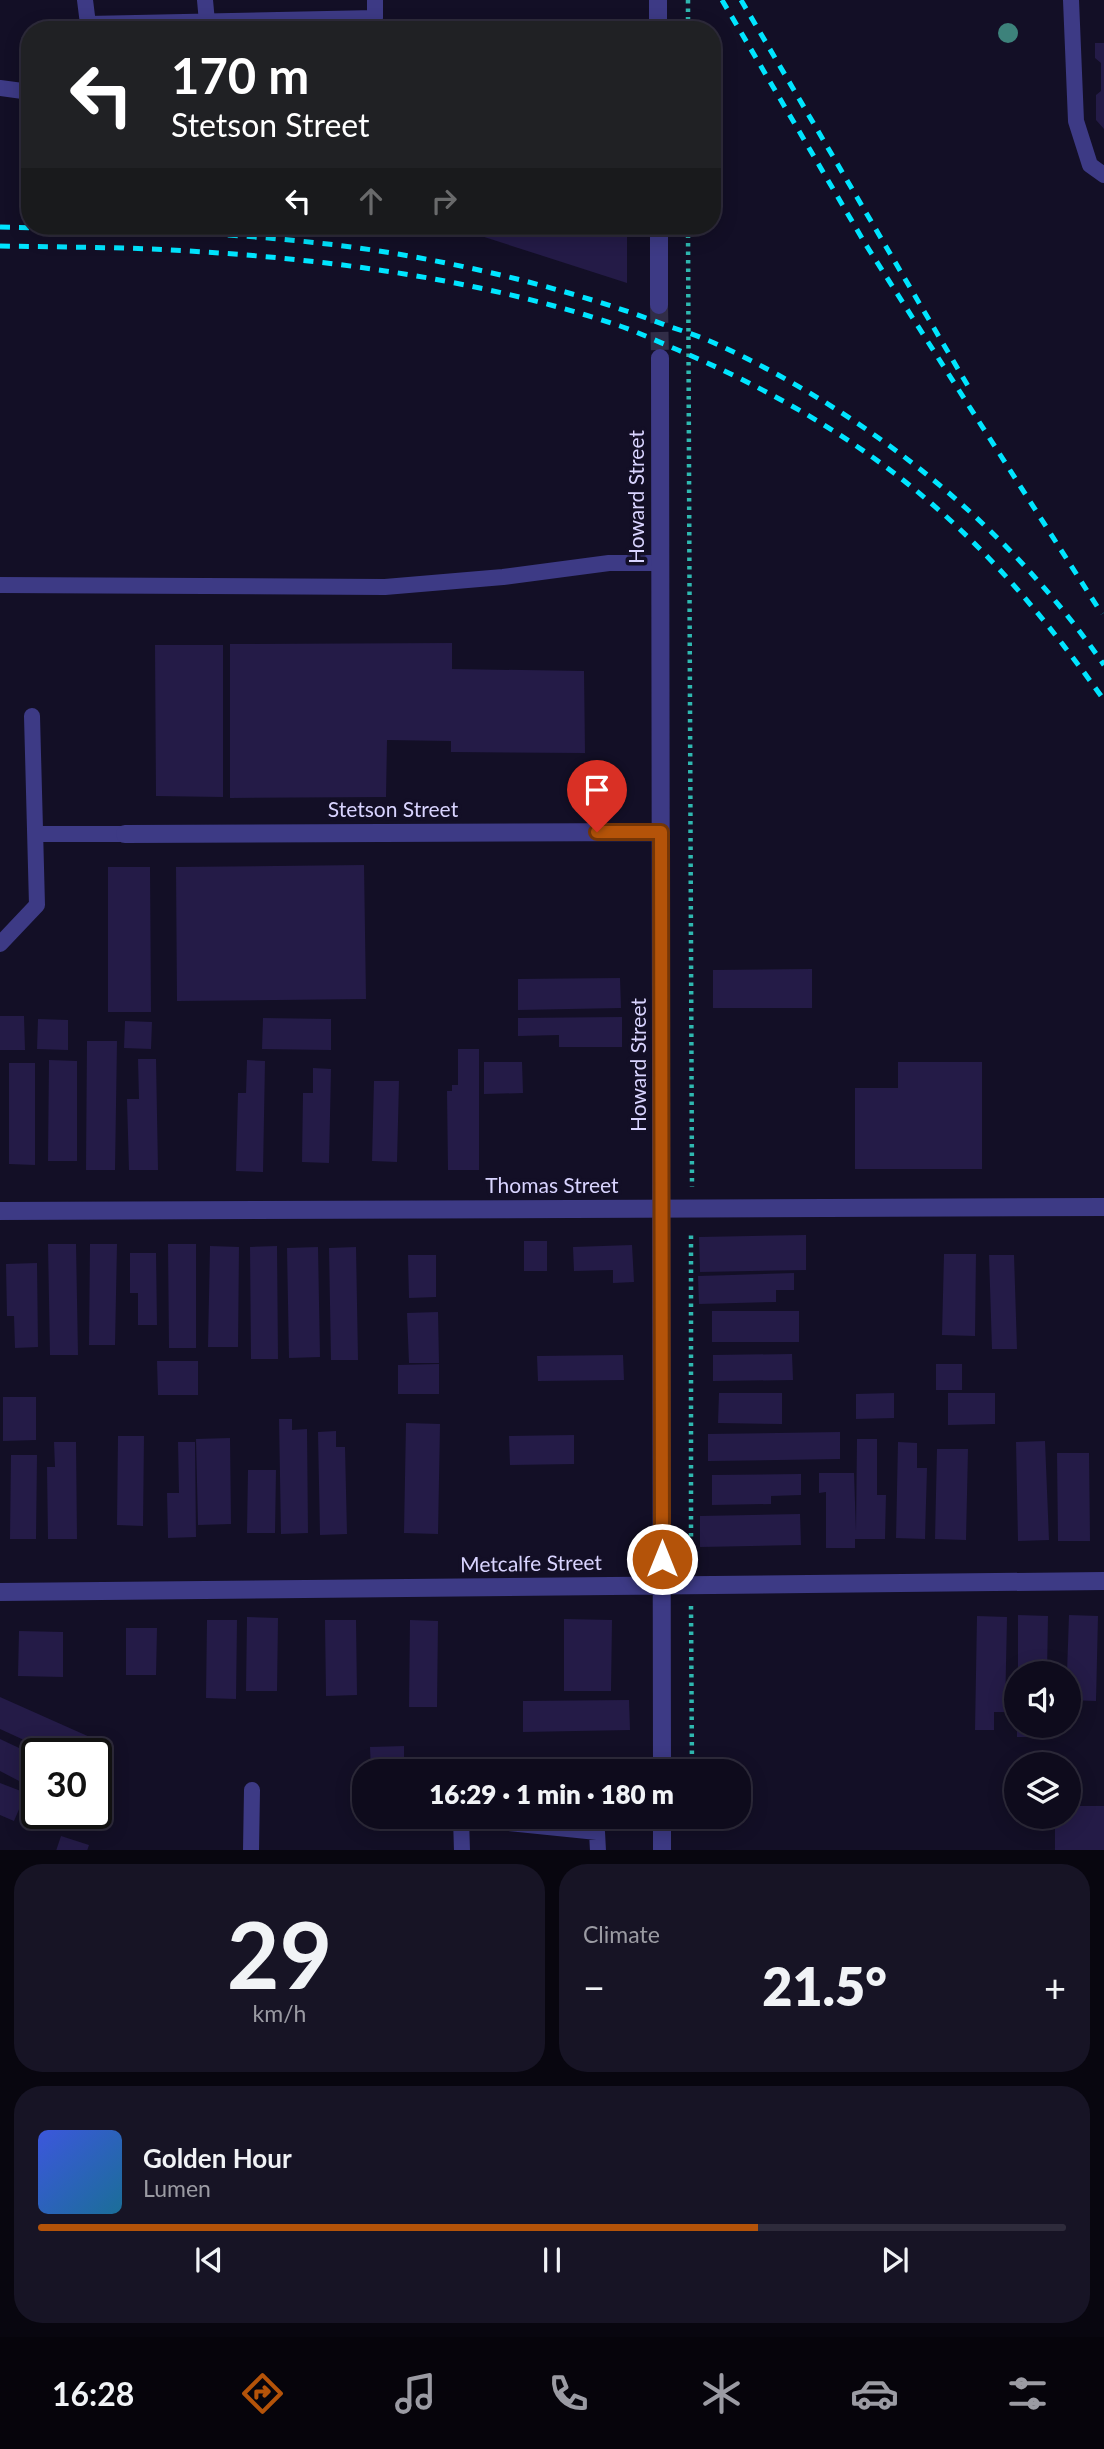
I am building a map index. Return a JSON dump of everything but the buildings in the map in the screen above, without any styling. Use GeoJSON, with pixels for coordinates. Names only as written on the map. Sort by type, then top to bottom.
{"type":"FeatureCollection","features":[{"type":"Feature","properties":{"kind":"street"},"geometry":{"type":"LineString","coordinates":[[658,0],[658,21]]}},
{"type":"Feature","properties":{"kind":"street"},"geometry":{"type":"LineString","coordinates":[[659,235],[659,305]]}},
{"type":"Feature","properties":{"kind":"street","name":"Howard Street"},"geometry":{"type":"LineString","coordinates":[[660,358],[663,1759]]}},
{"type":"Feature","properties":{"kind":"street","name":"Stetson Street"},"geometry":{"type":"LineString","coordinates":[[125,834],[661,832]]}},
{"type":"Feature","properties":{"kind":"street","name":"Thomas Street"},"geometry":{"type":"LineString","coordinates":[[0,1210],[1104,1207]]}},
{"type":"Feature","properties":{"kind":"street","name":"Metcalfe Street"},"geometry":{"type":"LineString","coordinates":[[0,1592],[1104,1581]]}},
{"type":"Feature","properties":{"kind":"street"},"geometry":{"type":"LineString","coordinates":[[662,1829],[662,1850]]}},
{"type":"Feature","properties":{"kind":"lane"},"geometry":{"type":"LineString","coordinates":[[85,0],[87,21]]}},
{"type":"Feature","properties":{"kind":"lane"},"geometry":{"type":"LineString","coordinates":[[205,0],[207,21]]}},
{"type":"Feature","properties":{"kind":"lane"},"geometry":{"type":"LineString","coordinates":[[249,21],[375,18],[375,0]]}},
{"type":"Feature","properties":{"kind":"lane"},"geometry":{"type":"LineString","coordinates":[[1071,0],[1076,121],[1090,165],[1104,175]]}},
{"type":"Feature","properties":{"kind":"lane"},"geometry":{"type":"LineString","coordinates":[[0,88],[21,91]]}},
{"type":"Feature","properties":{"kind":"lane"},"geometry":{"type":"LineString","coordinates":[[0,585],[385,587],[503,577],[609,563],[660,563]]}},
{"type":"Feature","properties":{"kind":"lane"},"geometry":{"type":"LineString","coordinates":[[0,944],[37,905],[32,716]]}},
{"type":"Feature","properties":{"kind":"lane"},"geometry":{"type":"LineString","coordinates":[[36,834],[125,834]]}},
{"type":"Feature","properties":{"kind":"lane"},"geometry":{"type":"LineString","coordinates":[[251,1850],[252,1790]]}},
{"type":"Feature","properties":{"kind":"lane"},"geometry":{"type":"LineString","coordinates":[[462,1850],[461,1818],[597,1832],[598,1850]]}},
{"type":"Feature","properties":{"kind":"path"},"geometry":{"type":"LineString","coordinates":[[688,0],[688,21]]}},
{"type":"Feature","properties":{"kind":"path"},"geometry":{"type":"LineString","coordinates":[[688,235],[692,1759]]}},
{"type":"Feature","properties":{"kind":"tunnel"},"geometry":{"type":"LineString","coordinates":[[659,305],[660,358]]}},
{"type":"Feature","properties":{"kind":"railway"},"geometry":{"type":"LineString","coordinates":[[722,0],[866,245],[1102,614]]}},
{"type":"Feature","properties":{"kind":"railway"},"geometry":{"type":"LineString","coordinates":[[741,0],[968,386]]}},
{"type":"Feature","properties":{"kind":"railway"},"geometry":{"type":"LineString","coordinates":[[0,227],[21,228]]}},
{"type":"Feature","properties":{"kind":"railway"},"geometry":{"type":"LineString","coordinates":[[217,235],[349,247],[467,267],[569,293],[721,346],[832,406],[934,480],[981,522],[1025,567],[1067,615],[1104,665]]}},
{"type":"Feature","properties":{"kind":"railway"},"geometry":{"type":"LineString","coordinates":[[0,246],[210,252],[388,271],[506,294],[564,309],[642,335],[776,397],[838,434],[897,475],[950,520],[998,568],[1043,619],[1104,700]]}},
{"type":"Feature","properties":{"kind":"route"},"geometry":{"type":"LineString","coordinates":[[597,832],[661,832],[662,1559]]}}]}
